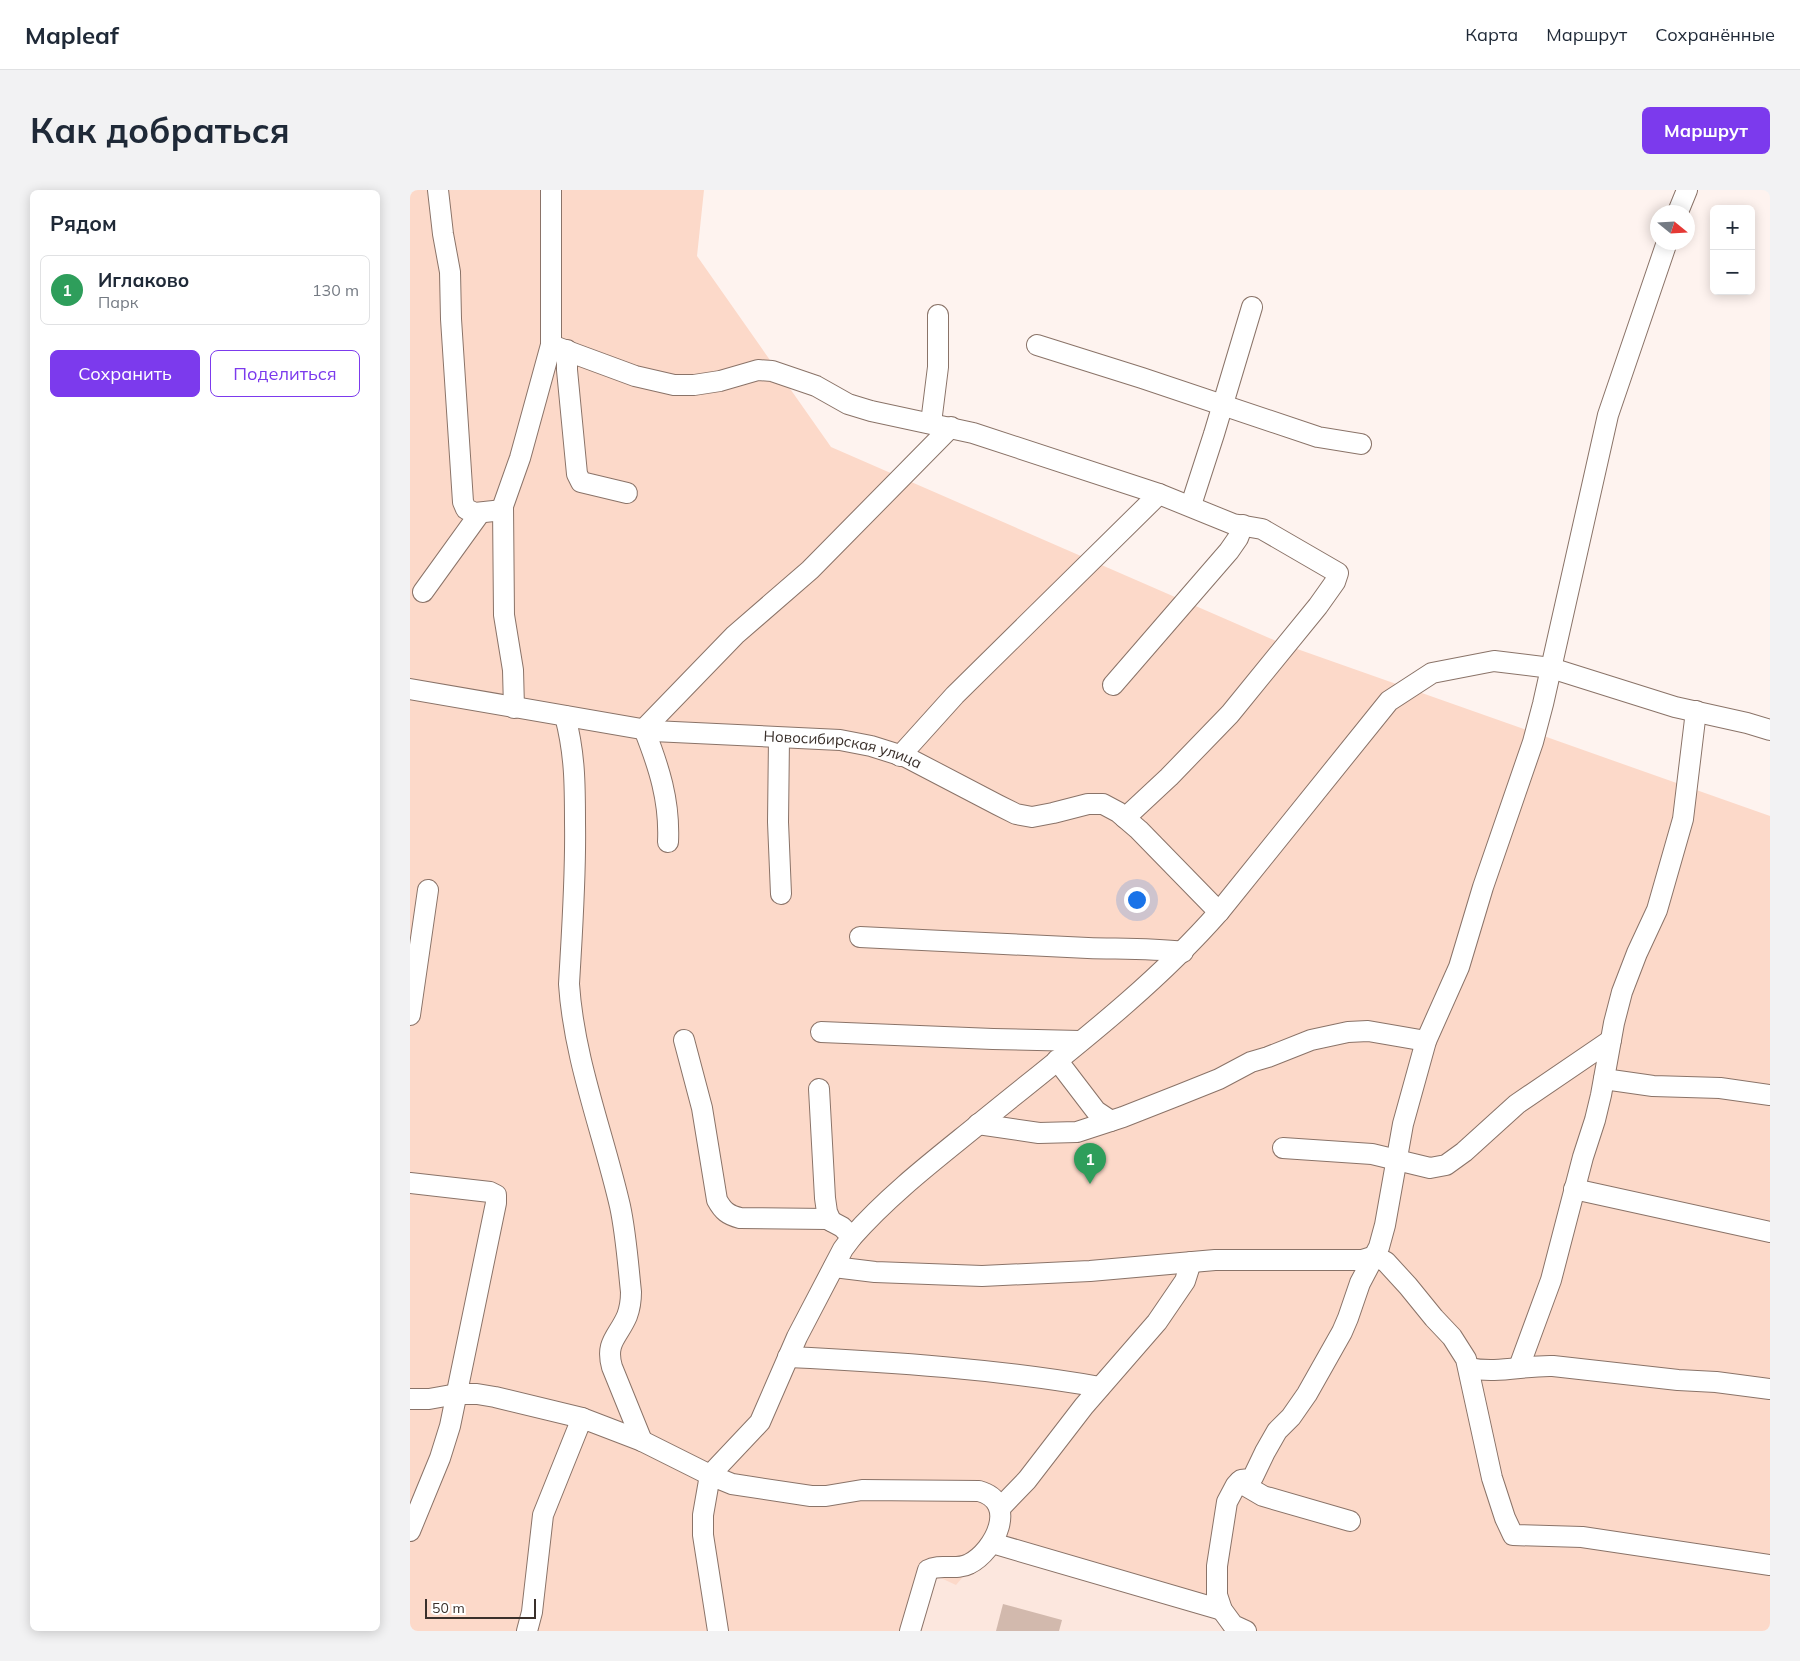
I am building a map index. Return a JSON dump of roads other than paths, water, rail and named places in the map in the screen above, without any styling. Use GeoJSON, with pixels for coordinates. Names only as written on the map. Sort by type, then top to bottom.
{"type":"FeatureCollection","features":[{"type":"Feature","properties":{"kind":"street"},"geometry":{"type":"LineString","coordinates":[[438,190],[450,272],[463,502],[466,510],[475,513],[503,510]]}},
{"type":"Feature","properties":{"kind":"street"},"geometry":{"type":"LineString","coordinates":[[551,190],[559,348],[567,370],[577,474],[581,482],[587,485],[627,493]]}},
{"type":"Feature","properties":{"kind":"street"},"geometry":{"type":"LineString","coordinates":[[1681,205],[1687,190]]}},
{"type":"Feature","properties":{"kind":"street"},"geometry":{"type":"LineString","coordinates":[[1246,1631],[1233,1625],[1222,1610],[1217,1595],[1217,1566],[1227,1502],[1239,1482],[1254,1477],[1277,1431],[1291,1417],[1307,1394],[1342,1332],[1362,1278],[1375,1256],[1385,1225],[1403,1124],[1426,1041],[1460,967],[1483,887],[1533,742],[1608,415],[1664,250]]}},
{"type":"Feature","properties":{"kind":"street"},"geometry":{"type":"LineString","coordinates":[[1191,506],[1252,307]]}},
{"type":"Feature","properties":{"kind":"street"},"geometry":{"type":"LineString","coordinates":[[931,423],[938,360],[938,315]]}},
{"type":"Feature","properties":{"kind":"street"},"geometry":{"type":"LineString","coordinates":[[1037,345],[1318,437],[1361,444]]}},
{"type":"Feature","properties":{"kind":"street"},"geometry":{"type":"LineString","coordinates":[[559,348],[635,376],[674,385],[694,385],[720,381],[758,370],[772,371],[816,386],[848,404],[872,411],[951,427],[1159,494],[1233,524],[1262,529],[1338,574],[1335,582],[1318,606],[1230,714],[1169,777],[1125,818]]}},
{"type":"Feature","properties":{"kind":"street"},"geometry":{"type":"LineString","coordinates":[[514,708],[513,670],[504,615],[503,510],[559,348]]}},
{"type":"Feature","properties":{"kind":"street"},"geometry":{"type":"LineString","coordinates":[[668,842],[668,806],[644,730],[735,635],[810,570],[951,427]]}},
{"type":"Feature","properties":{"kind":"street"},"geometry":{"type":"LineString","coordinates":[[900,756],[955,695],[1159,494]]}},
{"type":"Feature","properties":{"kind":"street"},"geometry":{"type":"LineString","coordinates":[[423,592],[480,512]]}},
{"type":"Feature","properties":{"kind":"street"},"geometry":{"type":"LineString","coordinates":[[1113,685],[1229,551],[1238,538],[1243,525]]}},
{"type":"Feature","properties":{"kind":"street"},"geometry":{"type":"LineString","coordinates":[[718,1631],[703,1535],[703,1515],[710,1475],[760,1422],[797,1337],[843,1249],[852,1237],[922,1170],[1152,982],[1183,952],[1219,912],[1389,701],[1432,674],[1494,661],[1551,668],[1675,707],[1770,730]]}},
{"type":"Feature","properties":{"kind":"street","name":"Новосибирская улица"},"geometry":{"type":"LineString","coordinates":[[410,689],[644,730],[840,740],[871,746],[937,772],[1016,814],[1032,817],[1053,814],[1088,804],[1103,804],[1125,818],[1219,912]]}},
{"type":"Feature","properties":{"kind":"street"},"geometry":{"type":"LineString","coordinates":[[1519,1367],[1550,1280],[1574,1189],[1595,1120],[1622,992],[1629,970],[1657,910],[1684,819],[1696,711]]}},
{"type":"Feature","properties":{"kind":"street"},"geometry":{"type":"LineString","coordinates":[[565,716],[575,767],[575,848],[569,984],[570,1001],[591,1101],[620,1206],[631,1292],[630,1306],[611,1345],[609,1356],[612,1368],[642,1441]]}},
{"type":"Feature","properties":{"kind":"street"},"geometry":{"type":"LineString","coordinates":[[779,738],[778,822],[781,894]]}},
{"type":"Feature","properties":{"kind":"street"},"geometry":{"type":"LineString","coordinates":[[410,1015],[428,890]]}},
{"type":"Feature","properties":{"kind":"street"},"geometry":{"type":"LineString","coordinates":[[860,937],[1089,948],[1155,948],[1183,952]]}},
{"type":"Feature","properties":{"kind":"street"},"geometry":{"type":"LineString","coordinates":[[978,1124],[1039,1133],[1077,1132],[1111,1121],[1219,1079],[1251,1062],[1311,1040],[1348,1032],[1368,1031],[1426,1041]]}},
{"type":"Feature","properties":{"kind":"street"},"geometry":{"type":"LineString","coordinates":[[821,1032],[993,1040],[1080,1041]]}},
{"type":"Feature","properties":{"kind":"street"},"geometry":{"type":"LineString","coordinates":[[684,1040],[702,1108],[717,1200],[722,1210],[730,1216],[740,1218],[831,1221],[842,1227],[852,1237]]}},
{"type":"Feature","properties":{"kind":"street"},"geometry":{"type":"LineString","coordinates":[[1283,1148],[1372,1154],[1430,1168],[1446,1165],[1464,1152],[1517,1104],[1611,1040]]}},
{"type":"Feature","properties":{"kind":"street"},"geometry":{"type":"LineString","coordinates":[[1057,1060],[1096,1111],[1111,1121]]}},
{"type":"Feature","properties":{"kind":"street"},"geometry":{"type":"LineString","coordinates":[[1604,1079],[1653,1086],[1720,1088],[1770,1095]]}},
{"type":"Feature","properties":{"kind":"street"},"geometry":{"type":"LineString","coordinates":[[819,1089],[825,1198],[827,1212],[831,1221]]}},
{"type":"Feature","properties":{"kind":"street"},"geometry":{"type":"LineString","coordinates":[[410,1183],[490,1192],[496,1195],[496,1203],[457,1394],[440,1458],[410,1531]]}},
{"type":"Feature","properties":{"kind":"street"},"geometry":{"type":"LineString","coordinates":[[1574,1189],[1770,1232]]}},
{"type":"Feature","properties":{"kind":"street"},"geometry":{"type":"LineString","coordinates":[[834,1267],[875,1272],[982,1276],[1090,1271],[1233,1259],[1362,1260],[1375,1256],[1386,1262],[1452,1337],[1466,1359],[1492,1478],[1505,1518],[1513,1535],[1582,1537],[1770,1565]]}},
{"type":"Feature","properties":{"kind":"street"},"geometry":{"type":"LineString","coordinates":[[1000,1508],[1027,1480],[1100,1387],[1157,1322],[1184,1281],[1191,1262]]}},
{"type":"Feature","properties":{"kind":"street"},"geometry":{"type":"LineString","coordinates":[[788,1356],[921,1364],[1100,1387]]}},
{"type":"Feature","properties":{"kind":"street"},"geometry":{"type":"LineString","coordinates":[[1469,1368],[1494,1371],[1519,1367],[1553,1366],[1770,1389]]}},
{"type":"Feature","properties":{"kind":"street"},"geometry":{"type":"LineString","coordinates":[[410,1398],[429,1399],[457,1394],[477,1394],[582,1418],[642,1441],[732,1484],[811,1496],[826,1496],[862,1490],[979,1491],[988,1494],[1000,1508],[998,1530],[992,1543],[968,1565],[956,1568],[933,1567],[928,1570],[910,1631]]}},
{"type":"Feature","properties":{"kind":"street"},"geometry":{"type":"LineString","coordinates":[[527,1631],[532,1612],[543,1516],[582,1418]]}},
{"type":"Feature","properties":{"kind":"street"},"geometry":{"type":"LineString","coordinates":[[1239,1482],[1263,1496],[1350,1521]]}},
{"type":"Feature","properties":{"kind":"street"},"geometry":{"type":"LineString","coordinates":[[992,1543],[1222,1610]]}},
{"type":"Feature","properties":{"kind":"place","name":"Иглаково"},"geometry":{"type":"Point","coordinates":[1090,1184]}}]}
